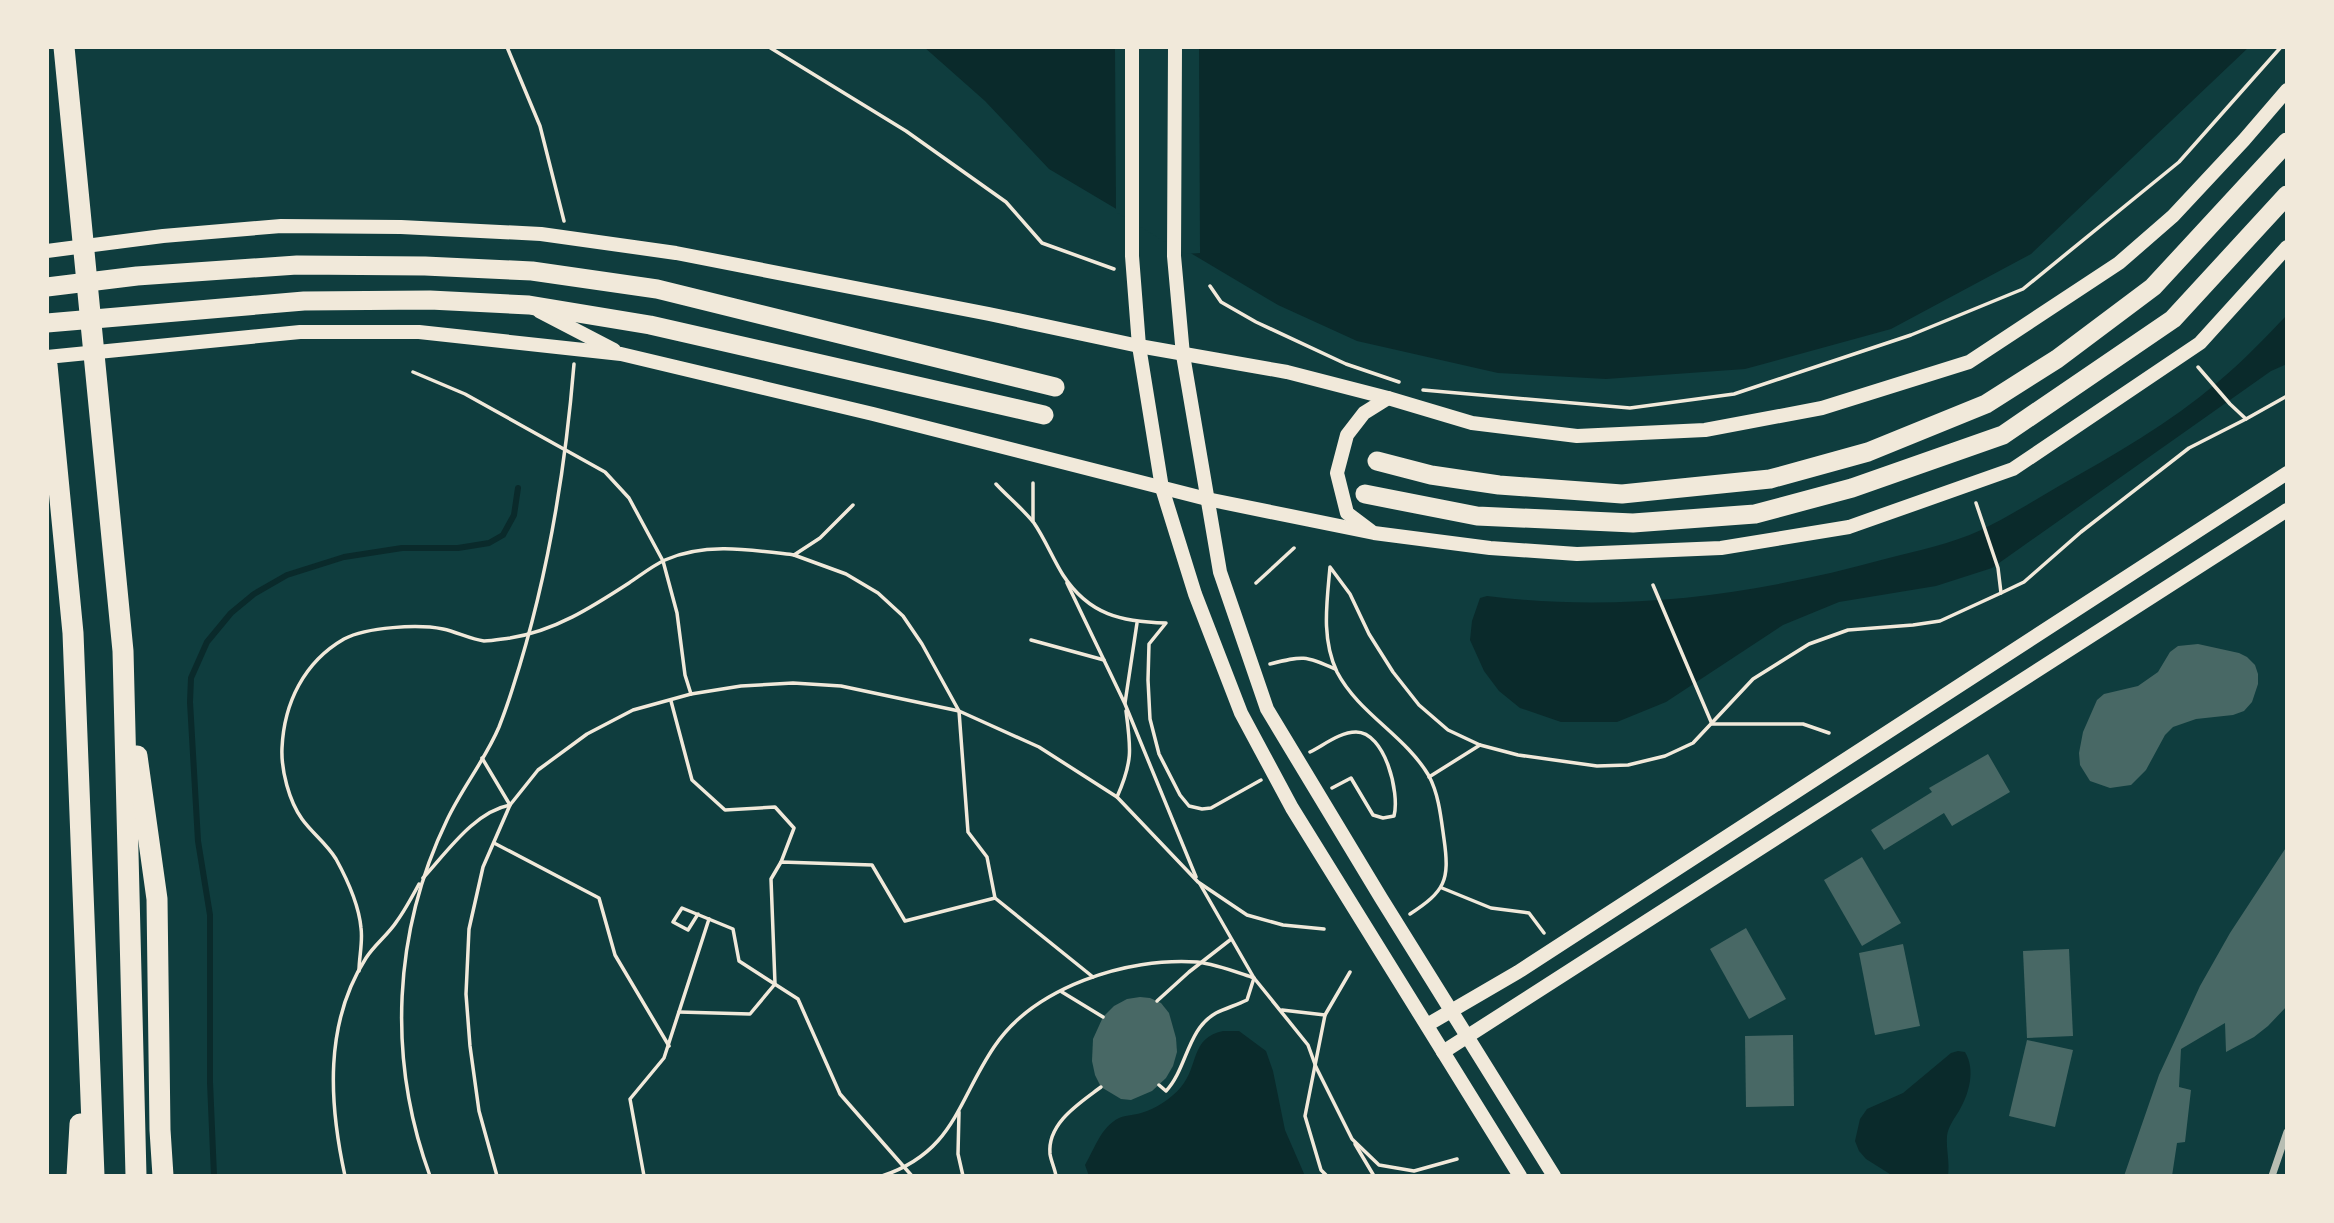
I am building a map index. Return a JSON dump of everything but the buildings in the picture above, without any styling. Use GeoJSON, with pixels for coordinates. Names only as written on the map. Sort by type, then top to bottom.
{"type":"FeatureCollection","features":[{"type":"Feature","properties":{"kind":"highway"},"geometry":{"type":"LineString","coordinates":[[64,47],[123,651],[157,899],[163,1176]]}},
{"type":"Feature","properties":{"kind":"highway"},"geometry":{"type":"LineString","coordinates":[[1377,461],[1431,475],[1499,485],[1622,494],[1770,479],[1868,452],[1986,404],[2057,359],[2143,295],[2171,269],[2287,142]]}},
{"type":"Feature","properties":{"kind":"highway"},"geometry":{"type":"LineString","coordinates":[[1365,494],[1477,516],[1633,523],[1755,514],[1852,488],[2003,435],[2173,318],[2287,195]]}},
{"type":"Feature","properties":{"kind":"highway"},"geometry":{"type":"LineString","coordinates":[[47,287],[137,276],[297,265],[425,266],[532,271],[657,289],[1055,387]]}},
{"type":"Feature","properties":{"kind":"highway"},"geometry":{"type":"LineString","coordinates":[[47,323],[303,301],[430,300],[528,305],[650,325],[1044,415]]}},
{"type":"Feature","properties":{"kind":"highway"},"geometry":{"type":"LineString","coordinates":[[47,365],[73,633],[94,1176]]}},
{"type":"Feature","properties":{"kind":"highway"},"geometry":{"type":"LineString","coordinates":[[123,651],[136,1176]]}},
{"type":"Feature","properties":{"kind":"highway"},"geometry":{"type":"LineString","coordinates":[[77,1176],[88,982]]}},
{"type":"Feature","properties":{"kind":"main road"},"geometry":{"type":"LineString","coordinates":[[1132,47],[1132,256],[1139,346],[1162,488],[1195,594],[1241,713],[1292,808],[1520,1176]]}},
{"type":"Feature","properties":{"kind":"main road"},"geometry":{"type":"LineString","coordinates":[[1175,47],[1174,256],[1183,355],[1220,572],[1267,709],[1554,1176]]}},
{"type":"Feature","properties":{"kind":"main road"},"geometry":{"type":"LineString","coordinates":[[47,251],[163,236],[281,226],[401,227],[541,234],[676,253],[1183,355],[1287,372],[1472,423],[1577,436],[1705,430],[1822,408],[1969,362],[2119,262],[2173,216],[2287,90]]}},
{"type":"Feature","properties":{"kind":"main road"},"geometry":{"type":"LineString","coordinates":[[47,357],[300,332],[419,332],[621,354],[873,414],[1207,499],[1374,533],[1490,548],[1577,554],[1721,548],[1849,527],[2013,469],[2200,343],[2287,247]]}},
{"type":"Feature","properties":{"kind":"main road"},"geometry":{"type":"LineString","coordinates":[[528,305],[621,354]]}},
{"type":"Feature","properties":{"kind":"main road"},"geometry":{"type":"LineString","coordinates":[[1374,533],[1347,513],[1337,473],[1347,435],[1364,413],[1388,398]]}},
{"type":"Feature","properties":{"kind":"main road"},"geometry":{"type":"LineString","coordinates":[[1427,1025],[1518,972],[2287,473]]}},
{"type":"Feature","properties":{"kind":"main road"},"geometry":{"type":"LineString","coordinates":[[1443,1052],[2287,510]]}},
{"type":"Feature","properties":{"kind":"street"},"geometry":{"type":"LineString","coordinates":[[2272,1176],[2287,1132]]}},
{"type":"Feature","properties":{"kind":"path"},"geometry":{"type":"LineString","coordinates":[[507,47],[540,126],[564,222]]}},
{"type":"Feature","properties":{"kind":"path"},"geometry":{"type":"LineString","coordinates":[[769,47],[906,131],[1006,202],[1042,243],[1114,269]]}},
{"type":"Feature","properties":{"kind":"path"},"geometry":{"type":"LineString","coordinates":[[1422,390],[1630,408],[1734,394],[1911,335],[2023,289],[2179,162],[2281,47]]}},
{"type":"Feature","properties":{"kind":"path"},"geometry":{"type":"LineString","coordinates":[[1210,286],[1221,302],[1245,315],[1346,364],[1409,386]]}},
{"type":"Feature","properties":{"kind":"path"},"geometry":{"type":"LineString","coordinates":[[345,1176],[338,1147],[334,1059],[338,1024],[347,991],[367,956],[397,923],[421,881],[447,819],[498,728],[513,686],[556,516],[568,431],[574,353]]}},
{"type":"Feature","properties":{"kind":"path"},"geometry":{"type":"LineString","coordinates":[[2199,367],[2246,419]]}},
{"type":"Feature","properties":{"kind":"path"},"geometry":{"type":"LineString","coordinates":[[413,372],[466,394],[605,472],[629,498],[663,561],[677,612],[685,675],[691,694]]}},
{"type":"Feature","properties":{"kind":"path"},"geometry":{"type":"LineString","coordinates":[[1409,915],[1433,900],[1442,888],[1447,857],[1438,804],[1429,777],[1388,730],[1354,699],[1336,670],[1324,628],[1329,566],[1350,594],[1369,634],[1393,672],[1419,705],[1448,730],[1480,745],[1531,757],[1597,766],[1628,765],[1665,756],[1693,743],[1753,679],[1809,644],[1848,630],[1940,621],[2024,582],[2081,532],[2189,449],[2287,396]]}},
{"type":"Feature","properties":{"kind":"path"},"geometry":{"type":"LineString","coordinates":[[1033,483],[1033,523]]}},
{"type":"Feature","properties":{"kind":"path"},"geometry":{"type":"LineString","coordinates":[[996,484],[1033,523],[1065,578],[1125,704],[1198,882],[1254,978],[1308,1045],[1352,1139],[1374,1176]]}},
{"type":"Feature","properties":{"kind":"path"},"geometry":{"type":"LineString","coordinates":[[1976,503],[1998,568],[2001,593]]}},
{"type":"Feature","properties":{"kind":"path"},"geometry":{"type":"LineString","coordinates":[[795,555],[820,538],[853,505]]}},
{"type":"Feature","properties":{"kind":"path"},"geometry":{"type":"LineString","coordinates":[[359,971],[361,928],[350,888],[335,857],[301,817],[287,786],[282,751],[286,715],[296,685],[319,657],[346,638],[376,630],[411,627],[441,629],[485,641],[554,627],[663,561],[682,554],[741,548],[795,555],[846,574],[878,593],[903,616],[922,644],[959,711],[968,832],[987,857],[995,898],[1093,977]]}},
{"type":"Feature","properties":{"kind":"path"},"geometry":{"type":"LineString","coordinates":[[1256,583],[1294,548]]}},
{"type":"Feature","properties":{"kind":"path"},"geometry":{"type":"LineString","coordinates":[[1065,578],[1090,606],[1111,617],[1166,623],[1149,644],[1147,680]]}},
{"type":"Feature","properties":{"kind":"path"},"geometry":{"type":"LineString","coordinates":[[1653,585],[1712,724]]}},
{"type":"Feature","properties":{"kind":"path"},"geometry":{"type":"LineString","coordinates":[[1117,797],[1131,752],[1125,704],[1138,622]]}},
{"type":"Feature","properties":{"kind":"path"},"geometry":{"type":"LineString","coordinates":[[1031,640],[1104,660]]}},
{"type":"Feature","properties":{"kind":"path"},"geometry":{"type":"LineString","coordinates":[[1270,664],[1310,657],[1336,670]]}},
{"type":"Feature","properties":{"kind":"path"},"geometry":{"type":"LineString","coordinates":[[497,1176],[479,1111],[466,994],[469,929],[484,867],[510,805],[538,770],[587,734],[633,710],[691,694],[767,685],[841,685],[959,711],[1039,747],[1117,797],[1198,882],[1247,915],[1283,925],[1324,929]]}},
{"type":"Feature","properties":{"kind":"path"},"geometry":{"type":"LineString","coordinates":[[671,701],[692,780],[725,810],[775,807],[794,828],[781,862],[771,879],[775,984],[750,1014],[679,1012]]}},
{"type":"Feature","properties":{"kind":"path"},"geometry":{"type":"LineString","coordinates":[[1712,724],[1803,724],[1829,733]]}},
{"type":"Feature","properties":{"kind":"path"},"geometry":{"type":"LineString","coordinates":[[1429,777],[1480,745]]}},
{"type":"Feature","properties":{"kind":"path"},"geometry":{"type":"LineString","coordinates":[[482,758],[510,805]]}},
{"type":"Feature","properties":{"kind":"path"},"geometry":{"type":"LineString","coordinates":[[430,1176],[414,1116],[402,1049],[402,978],[408,937],[421,881],[461,836],[496,808],[510,805]]}},
{"type":"Feature","properties":{"kind":"path"},"geometry":{"type":"LineString","coordinates":[[494,844],[599,898],[615,955],[669,1046]]}},
{"type":"Feature","properties":{"kind":"path"},"geometry":{"type":"LineString","coordinates":[[781,862],[872,865],[905,920],[995,898]]}},
{"type":"Feature","properties":{"kind":"path"},"geometry":{"type":"LineString","coordinates":[[1442,888],[1491,908],[1529,914],[1544,933]]}},
{"type":"Feature","properties":{"kind":"path"},"geometry":{"type":"LineString","coordinates":[[698,914],[688,930],[673,922],[682,908],[698,914],[733,929],[739,961],[798,999],[840,1094],[912,1176]]}},
{"type":"Feature","properties":{"kind":"path"},"geometry":{"type":"LineString","coordinates":[[644,1176],[630,1099],[664,1058],[709,919]]}},
{"type":"Feature","properties":{"kind":"path"},"geometry":{"type":"LineString","coordinates":[[1157,1001],[1200,962],[1231,939]]}},
{"type":"Feature","properties":{"kind":"path"},"geometry":{"type":"LineString","coordinates":[[882,1176],[904,1168],[931,1149],[951,1127],[993,1047],[1015,1021],[1062,992],[1093,977],[1138,966],[1170,962],[1200,962],[1254,978]]}},
{"type":"Feature","properties":{"kind":"path"},"geometry":{"type":"LineString","coordinates":[[1327,1176],[1321,1170],[1305,1116],[1325,1015],[1350,972]]}},
{"type":"Feature","properties":{"kind":"path"},"geometry":{"type":"LineString","coordinates":[[1159,1084],[1166,1091],[1174,1083],[1192,1040],[1204,1023],[1216,1013],[1247,1000],[1254,978]]}},
{"type":"Feature","properties":{"kind":"path"},"geometry":{"type":"LineString","coordinates":[[1062,992],[1103,1017]]}},
{"type":"Feature","properties":{"kind":"path"},"geometry":{"type":"LineString","coordinates":[[1281,1010],[1325,1015]]}},
{"type":"Feature","properties":{"kind":"path"},"geometry":{"type":"LineString","coordinates":[[1056,1176],[1050,1153],[1056,1128],[1072,1108],[1101,1087]]}},
{"type":"Feature","properties":{"kind":"path"},"geometry":{"type":"LineString","coordinates":[[960,1111],[958,1154],[962,1176]]}},
{"type":"Feature","properties":{"kind":"path"},"geometry":{"type":"LineString","coordinates":[[1352,1139],[1379,1165],[1413,1171],[1457,1159]]}},
{"type":"Feature","properties":{"kind":"water"},"geometry":{"type":"Polygon","coordinates":[[[924,47],[2249,47],[2031,254],[1891,329],[1745,369],[1606,379],[1498,373],[1357,341],[1278,305],[1049,169],[985,101],[924,47]]]}},
{"type":"Feature","properties":{"kind":"water"},"geometry":{"type":"Polygon","coordinates":[[[2287,315],[2287,364],[2271,371],[1992,568],[1936,586],[1839,602],[1783,625],[1666,702],[1617,722],[1561,722],[1520,708],[1499,691],[1484,671],[1470,640],[1472,621],[1480,598],[1487,596],[1537,601],[1638,601],[1737,591],[1836,572],[1970,535],[2020,509],[2161,425],[2227,374],[2287,315]]]}},
{"type":"Feature","properties":{"kind":"water"},"geometry":{"type":"Polygon","coordinates":[[[1223,1031],[1239,1031],[1266,1051],[1273,1071],[1285,1130],[1305,1176],[1089,1176],[1085,1165],[1107,1127],[1119,1118],[1152,1109],[1172,1096],[1187,1079],[1200,1046],[1212,1035],[1223,1031]]]}},
{"type":"Feature","properties":{"kind":"water"},"geometry":{"type":"Polygon","coordinates":[[[1965,1052],[1971,1074],[1966,1097],[1948,1133],[1948,1176],[1893,1176],[1866,1159],[1855,1141],[1860,1119],[1867,1109],[1903,1093],[1951,1053],[1965,1052]]]}},
{"type":"Feature","properties":{"kind":"pier"},"geometry":{"type":"Polygon","coordinates":[[[1115,47],[1199,47],[1200,253],[1185,254],[1116,212],[1115,47]]]}},
{"type":"Feature","properties":{"kind":"waterway"},"geometry":{"type":"LineString","coordinates":[[214,1176],[210,1082],[210,915],[198,841],[191,678],[207,642],[231,613],[254,594],[287,575],[344,557],[402,548],[458,548],[489,543],[503,535],[514,515],[518,488]]}}]}
